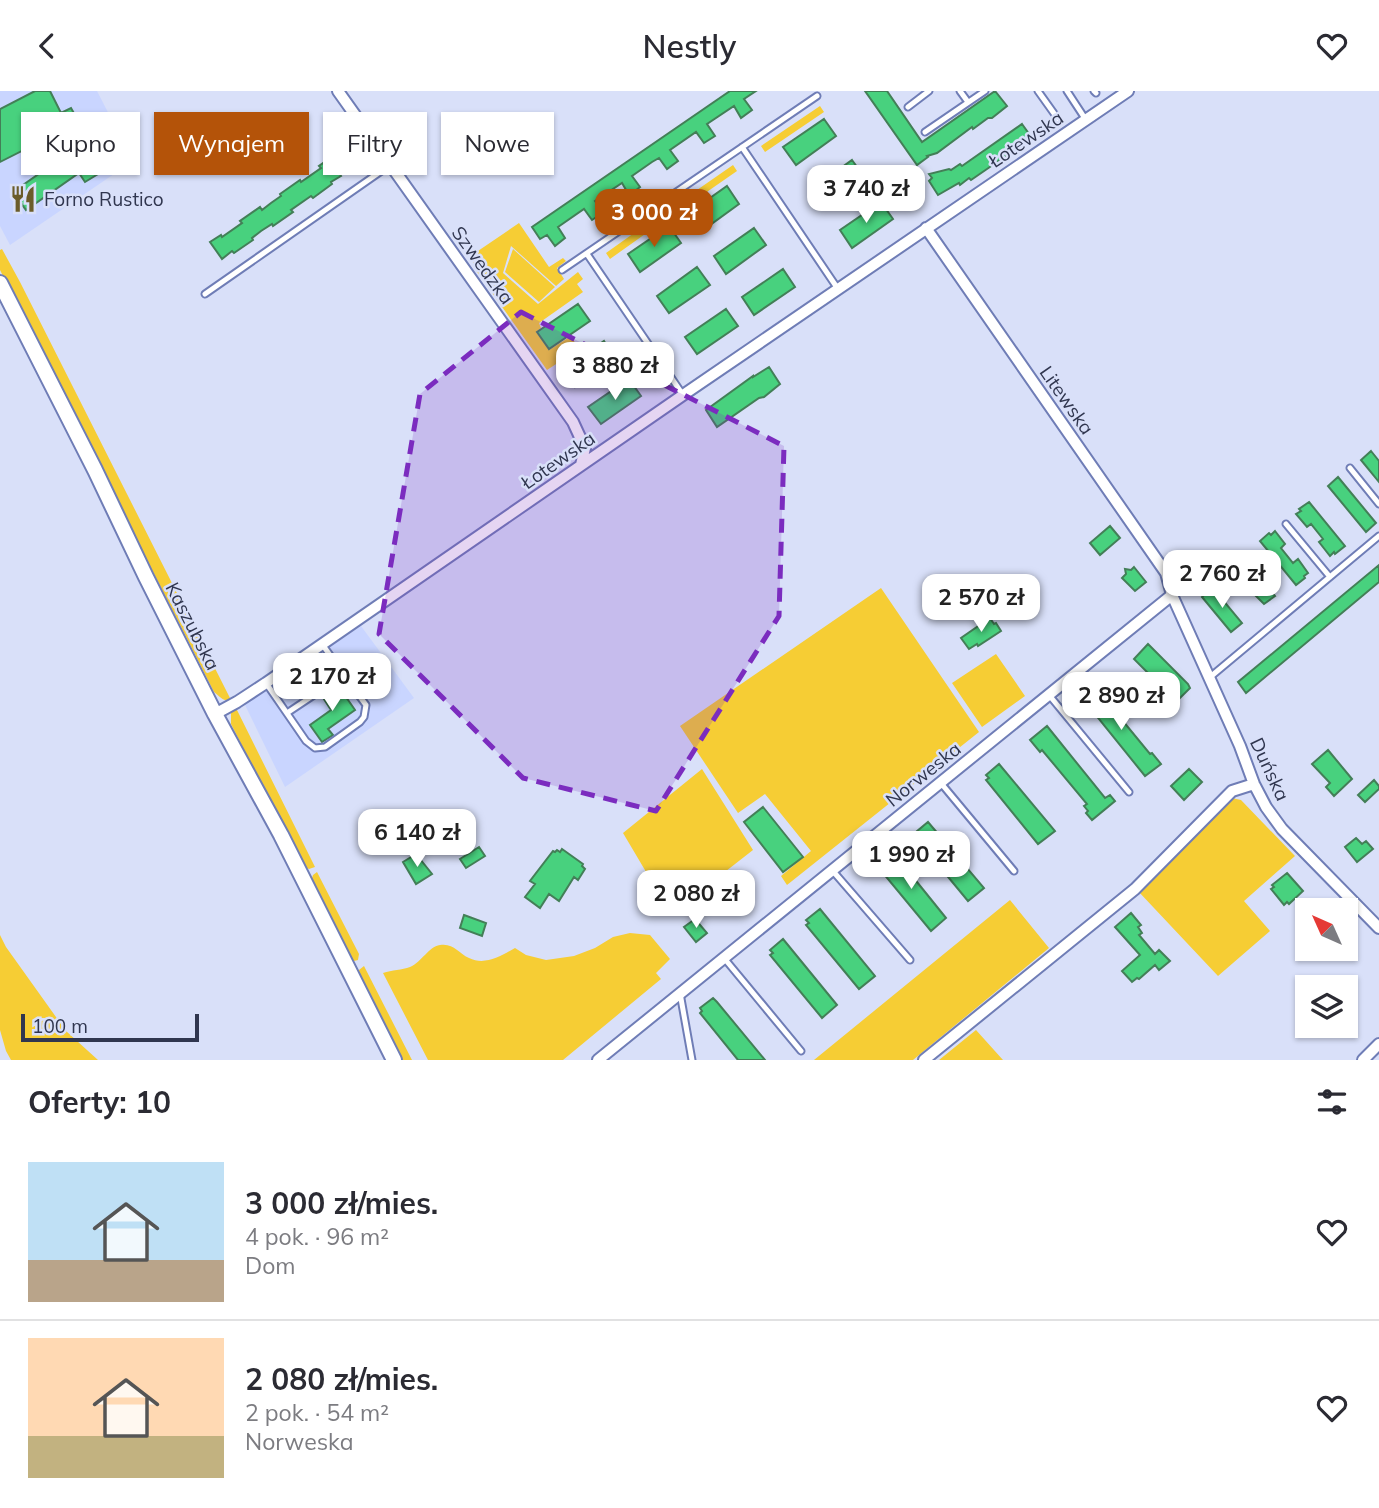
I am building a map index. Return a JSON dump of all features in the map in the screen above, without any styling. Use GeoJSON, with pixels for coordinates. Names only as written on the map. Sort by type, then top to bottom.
{"type":"FeatureCollection","features":[{"type":"Feature","properties":{"kind":"main road","name":"Kaszubska"},"geometry":{"type":"LineString","coordinates":[[0,283],[96,470],[215,714],[281,835],[394,1060]]}},
{"type":"Feature","properties":{"kind":"street","name":"Szwedzka"},"geometry":{"type":"LineString","coordinates":[[338,91],[353,112]]}},
{"type":"Feature","properties":{"kind":"street","name":"Łotewska"},"geometry":{"type":"LineString","coordinates":[[215,714],[266,683],[1129,91]]}},
{"type":"Feature","properties":{"kind":"street","name":"Szwedzka"},"geometry":{"type":"LineString","coordinates":[[397,175],[573,422],[584,449],[581,465]]}},
{"type":"Feature","properties":{"kind":"street","name":"Litewska"},"geometry":{"type":"LineString","coordinates":[[926,228],[1166,573],[1172,595]]}},
{"type":"Feature","properties":{"kind":"street","name":"Duńska"},"geometry":{"type":"LineString","coordinates":[[1172,595],[1266,807],[1282,829],[1379,928]]}},
{"type":"Feature","properties":{"kind":"street","name":"Norweska"},"geometry":{"type":"LineString","coordinates":[[598,1060],[1172,595]]}},
{"type":"Feature","properties":{"kind":"street"},"geometry":{"type":"LineString","coordinates":[[924,1060],[1135,889],[1232,791],[1254,785]]}},
{"type":"Feature","properties":{"kind":"street"},"geometry":{"type":"LineString","coordinates":[[1363,1060],[1379,1044]]}},
{"type":"Feature","properties":{"kind":"lane"},"geometry":{"type":"LineString","coordinates":[[908,107],[929,91]]}},
{"type":"Feature","properties":{"kind":"lane"},"geometry":{"type":"LineString","coordinates":[[960,91],[968,102]]}},
{"type":"Feature","properties":{"kind":"lane"},"geometry":{"type":"LineString","coordinates":[[925,132],[985,91]]}},
{"type":"Feature","properties":{"kind":"lane"},"geometry":{"type":"LineString","coordinates":[[1038,91],[1058,119]]}},
{"type":"Feature","properties":{"kind":"lane"},"geometry":{"type":"LineString","coordinates":[[1067,91],[1086,120]]}},
{"type":"Feature","properties":{"kind":"lane"},"geometry":{"type":"LineString","coordinates":[[562,270],[817,96]]}},
{"type":"Feature","properties":{"kind":"lane"},"geometry":{"type":"LineString","coordinates":[[742,147],[838,289]]}},
{"type":"Feature","properties":{"kind":"lane"},"geometry":{"type":"LineString","coordinates":[[205,294],[376,175]]}},
{"type":"Feature","properties":{"kind":"lane"},"geometry":{"type":"LineString","coordinates":[[587,254],[683,395]]}},
{"type":"Feature","properties":{"kind":"lane"},"geometry":{"type":"LineString","coordinates":[[1350,468],[1379,504]]}},
{"type":"Feature","properties":{"kind":"lane"},"geometry":{"type":"LineString","coordinates":[[1286,524],[1330,577]]}},
{"type":"Feature","properties":{"kind":"lane"},"geometry":{"type":"LineString","coordinates":[[1209,678],[1379,536]]}},
{"type":"Feature","properties":{"kind":"lane"},"geometry":{"type":"LineString","coordinates":[[266,683],[310,745],[325,747],[360,722],[366,712],[366,705],[323,644]]}},
{"type":"Feature","properties":{"kind":"lane"},"geometry":{"type":"LineString","coordinates":[[287,713],[344,675]]}},
{"type":"Feature","properties":{"kind":"lane"},"geometry":{"type":"LineString","coordinates":[[1049,695],[1129,792]]}},
{"type":"Feature","properties":{"kind":"lane"},"geometry":{"type":"LineString","coordinates":[[940,782],[1014,871]]}},
{"type":"Feature","properties":{"kind":"lane"},"geometry":{"type":"LineString","coordinates":[[832,870],[910,960]]}},
{"type":"Feature","properties":{"kind":"lane"},"geometry":{"type":"LineString","coordinates":[[724,958],[801,1051]]}},
{"type":"Feature","properties":{"kind":"lane"},"geometry":{"type":"LineString","coordinates":[[680,993],[692,1060]]}},
{"type":"Feature","properties":{"kind":"highlighted area"},"geometry":{"type":"Polygon","coordinates":[[[521,312],[784,446],[779,616],[656,811],[523,778],[379,634],[420,394],[521,312]]]}},
{"type":"Feature","properties":{"kind":"shaded area"},"geometry":{"type":"Polygon","coordinates":[[[0,91],[97,91],[108,112],[21,112],[21,175],[112,175],[10,245],[0,226],[0,91]]]}},
{"type":"Feature","properties":{"kind":"shaded area"},"geometry":{"type":"Polygon","coordinates":[[[820,106],[824,112],[765,152],[761,146],[820,106]]]}},
{"type":"Feature","properties":{"kind":"shaded area"},"geometry":{"type":"Polygon","coordinates":[[[733,165],[737,171],[665,221],[661,215],[733,165]]]}},
{"type":"Feature","properties":{"kind":"shaded area"},"geometry":{"type":"Polygon","coordinates":[[[658,216],[662,222],[610,259],[606,253],[658,216]]]}},
{"type":"Feature","properties":{"kind":"shaded area"},"geometry":{"type":"Polygon","coordinates":[[[519,223],[549,267],[563,258],[566,261],[557,268],[564,279],[556,286],[511,246],[503,273],[538,304],[578,272],[583,279],[577,284],[583,292],[539,323],[541,328],[536,332],[549,350],[571,336],[579,349],[547,370],[473,266],[475,253],[519,223]]]}},
{"type":"Feature","properties":{"kind":"shaded area"},"geometry":{"type":"Polygon","coordinates":[[[2,249],[231,700],[224,700],[214,692],[0,270],[2,249]]]}},
{"type":"Feature","properties":{"kind":"shaded area"},"geometry":{"type":"Polygon","coordinates":[[[513,249],[555,287],[539,302],[505,272],[513,249]]]}},
{"type":"Feature","properties":{"kind":"shaded area"},"geometry":{"type":"Polygon","coordinates":[[[881,588],[979,732],[787,885],[781,876],[811,851],[765,794],[738,813],[680,726],[881,588]]]}},
{"type":"Feature","properties":{"kind":"shaded area"},"geometry":{"type":"Polygon","coordinates":[[[361,626],[414,698],[285,787],[245,705],[361,626]]]}},
{"type":"Feature","properties":{"kind":"shaded area"},"geometry":{"type":"Polygon","coordinates":[[[996,654],[1025,696],[982,727],[952,683],[996,654]]]}},
{"type":"Feature","properties":{"kind":"shaded area"},"geometry":{"type":"Polygon","coordinates":[[[236,708],[315,867],[309,869],[303,866],[231,724],[231,713],[236,708]]]}},
{"type":"Feature","properties":{"kind":"shaded area"},"geometry":{"type":"Polygon","coordinates":[[[702,769],[753,850],[671,914],[623,833],[702,769]]]}},
{"type":"Feature","properties":{"kind":"shaded area"},"geometry":{"type":"Polygon","coordinates":[[[1232,798],[1241,800],[1295,856],[1244,901],[1270,931],[1218,976],[1138,891],[1232,798]]]}},
{"type":"Feature","properties":{"kind":"shaded area"},"geometry":{"type":"Polygon","coordinates":[[[317,872],[359,954],[358,960],[350,960],[311,881],[317,872]]]}},
{"type":"Feature","properties":{"kind":"shaded area"},"geometry":{"type":"Polygon","coordinates":[[[1010,900],[1049,948],[913,1060],[814,1060],[1010,900]]]}},
{"type":"Feature","properties":{"kind":"shaded area"},"geometry":{"type":"Polygon","coordinates":[[[630,933],[650,935],[670,959],[656,973],[661,979],[563,1060],[428,1060],[383,973],[410,967],[440,945],[452,947],[465,956],[481,961],[493,959],[515,948],[526,955],[546,960],[574,956],[613,937],[630,933]]]}},
{"type":"Feature","properties":{"kind":"shaded area"},"geometry":{"type":"Polygon","coordinates":[[[0,935],[66,1031],[98,1060],[11,1060],[0,1030],[0,935]]]}},
{"type":"Feature","properties":{"kind":"shaded area"},"geometry":{"type":"Polygon","coordinates":[[[364,966],[412,1060],[401,1060],[359,975],[359,970],[364,966]]]}},
{"type":"Feature","properties":{"kind":"shaded area"},"geometry":{"type":"Polygon","coordinates":[[[976,1030],[1003,1060],[939,1060],[976,1030]]]}},
{"type":"Feature","properties":{"kind":"building"},"geometry":{"type":"Polygon","coordinates":[[[35,91],[50,91],[60,112],[21,112],[21,151],[0,162],[0,109],[35,91]]]}},
{"type":"Feature","properties":{"kind":"building"},"geometry":{"type":"Polygon","coordinates":[[[730,91],[756,91],[744,99],[752,110],[741,118],[734,106],[707,124],[715,136],[704,143],[696,132],[670,150],[678,161],[667,169],[659,158],[632,176],[640,187],[635,191],[629,195],[622,183],[595,201],[601,214],[592,220],[584,209],[558,227],[565,238],[555,246],[547,235],[540,239],[532,227],[730,91]]]}},
{"type":"Feature","properties":{"kind":"building"},"geometry":{"type":"Polygon","coordinates":[[[865,91],[887,91],[922,142],[995,91],[1007,106],[917,165],[865,91]]]}},
{"type":"Feature","properties":{"kind":"building"},"geometry":{"type":"Polygon","coordinates":[[[824,119],[836,136],[796,165],[783,147],[824,119]]]}},
{"type":"Feature","properties":{"kind":"building"},"geometry":{"type":"Polygon","coordinates":[[[1022,124],[1032,138],[971,180],[969,178],[938,195],[929,181],[932,178],[929,174],[951,170],[960,164],[962,166],[1022,124]]]}},
{"type":"Feature","properties":{"kind":"building"},"geometry":{"type":"Polygon","coordinates":[[[852,160],[865,178],[824,206],[812,189],[852,160]]]}},
{"type":"Feature","properties":{"kind":"building"},"geometry":{"type":"Polygon","coordinates":[[[323,163],[323,175],[341,176],[313,198],[311,196],[291,210],[293,212],[273,226],[272,224],[261,231],[253,240],[222,259],[210,242],[242,223],[240,221],[260,207],[262,210],[281,196],[280,194],[321,168],[319,166],[323,163]]]}},
{"type":"Feature","properties":{"kind":"building"},"geometry":{"type":"Polygon","coordinates":[[[37,175],[76,175],[26,210],[13,192],[37,175]]]}},
{"type":"Feature","properties":{"kind":"building"},"geometry":{"type":"Polygon","coordinates":[[[80,175],[96,175],[85,182],[80,175]]]}},
{"type":"Feature","properties":{"kind":"building"},"geometry":{"type":"Polygon","coordinates":[[[727,186],[739,204],[699,233],[686,215],[727,186]]]}},
{"type":"Feature","properties":{"kind":"building"},"geometry":{"type":"Polygon","coordinates":[[[881,202],[893,219],[852,248],[840,230],[881,202]]]}},
{"type":"Feature","properties":{"kind":"building"},"geometry":{"type":"Polygon","coordinates":[[[669,226],[681,243],[640,272],[628,254],[669,226]]]}},
{"type":"Feature","properties":{"kind":"building"},"geometry":{"type":"Polygon","coordinates":[[[754,228],[766,245],[726,274],[714,256],[754,228]]]}},
{"type":"Feature","properties":{"kind":"building"},"geometry":{"type":"Polygon","coordinates":[[[697,267],[710,285],[669,313],[657,296],[697,267]]]}},
{"type":"Feature","properties":{"kind":"building"},"geometry":{"type":"Polygon","coordinates":[[[783,269],[795,287],[754,315],[742,297],[783,269]]]}},
{"type":"Feature","properties":{"kind":"building"},"geometry":{"type":"Polygon","coordinates":[[[578,304],[590,321],[549,349],[537,332],[578,304]]]}},
{"type":"Feature","properties":{"kind":"building"},"geometry":{"type":"Polygon","coordinates":[[[726,309],[738,326],[697,354],[685,337],[726,309]]]}},
{"type":"Feature","properties":{"kind":"building"},"geometry":{"type":"Polygon","coordinates":[[[604,341],[615,359],[575,387],[563,370],[604,341]]]}},
{"type":"Feature","properties":{"kind":"building"},"geometry":{"type":"Polygon","coordinates":[[[769,367],[780,384],[717,427],[706,410],[769,367]]]}},
{"type":"Feature","properties":{"kind":"building"},"geometry":{"type":"Polygon","coordinates":[[[629,379],[641,396],[601,424],[588,407],[629,379]]]}},
{"type":"Feature","properties":{"kind":"building"},"geometry":{"type":"Polygon","coordinates":[[[1371,451],[1379,461],[1379,482],[1361,460],[1371,451]]]}},
{"type":"Feature","properties":{"kind":"building"},"geometry":{"type":"Polygon","coordinates":[[[1338,477],[1376,523],[1366,532],[1328,486],[1338,477]]]}},
{"type":"Feature","properties":{"kind":"building"},"geometry":{"type":"Polygon","coordinates":[[[1309,502],[1345,546],[1335,554],[1334,552],[1330,556],[1319,542],[1323,539],[1311,524],[1307,527],[1296,514],[1309,502]]]}},
{"type":"Feature","properties":{"kind":"building"},"geometry":{"type":"Polygon","coordinates":[[[1110,526],[1120,538],[1100,555],[1090,543],[1110,526]]]}},
{"type":"Feature","properties":{"kind":"building"},"geometry":{"type":"Polygon","coordinates":[[[1275,531],[1285,544],[1281,548],[1293,563],[1298,559],[1308,573],[1296,585],[1260,541],[1275,531]]]}},
{"type":"Feature","properties":{"kind":"building"},"geometry":{"type":"Polygon","coordinates":[[[1245,559],[1275,596],[1264,604],[1235,569],[1245,559]]]}},
{"type":"Feature","properties":{"kind":"building"},"geometry":{"type":"Polygon","coordinates":[[[1379,565],[1379,582],[1246,693],[1238,682],[1379,565]]]}},
{"type":"Feature","properties":{"kind":"building"},"geometry":{"type":"Polygon","coordinates":[[[1134,567],[1146,582],[1135,591],[1122,578],[1126,574],[1125,569],[1131,570],[1134,567]]]}},
{"type":"Feature","properties":{"kind":"building"},"geometry":{"type":"Polygon","coordinates":[[[1212,587],[1242,623],[1231,632],[1202,597],[1212,587]]]}},
{"type":"Feature","properties":{"kind":"building"},"geometry":{"type":"Polygon","coordinates":[[[990,618],[1001,631],[969,649],[961,638],[990,618]]]}},
{"type":"Feature","properties":{"kind":"building"},"geometry":{"type":"Polygon","coordinates":[[[1148,644],[1188,684],[1190,688],[1179,699],[1177,696],[1174,699],[1134,659],[1148,644]]]}},
{"type":"Feature","properties":{"kind":"building"},"geometry":{"type":"Polygon","coordinates":[[[322,664],[331,678],[310,689],[302,678],[322,664]]]}},
{"type":"Feature","properties":{"kind":"building"},"geometry":{"type":"Polygon","coordinates":[[[337,686],[355,710],[328,729],[333,735],[322,742],[310,725],[331,710],[322,696],[337,686]]]}},
{"type":"Feature","properties":{"kind":"building"},"geometry":{"type":"Polygon","coordinates":[[[1097,686],[1106,697],[1104,698],[1161,764],[1145,776],[1082,698],[1097,686]]]}},
{"type":"Feature","properties":{"kind":"building"},"geometry":{"type":"Polygon","coordinates":[[[1047,726],[1105,798],[1110,795],[1115,801],[1092,820],[1086,813],[1088,811],[1084,806],[1087,804],[1042,750],[1040,752],[1030,740],[1047,726]]]}},
{"type":"Feature","properties":{"kind":"building"},"geometry":{"type":"Polygon","coordinates":[[[1328,750],[1352,779],[1334,796],[1326,787],[1330,783],[1312,764],[1328,750]]]}},
{"type":"Feature","properties":{"kind":"building"},"geometry":{"type":"Polygon","coordinates":[[[999,764],[1055,831],[1038,844],[986,780],[989,778],[986,775],[999,764]]]}},
{"type":"Feature","properties":{"kind":"building"},"geometry":{"type":"Polygon","coordinates":[[[1189,769],[1202,782],[1184,800],[1171,786],[1189,769]]]}},
{"type":"Feature","properties":{"kind":"building"},"geometry":{"type":"Polygon","coordinates":[[[1374,780],[1379,789],[1365,802],[1358,795],[1374,780]]]}},
{"type":"Feature","properties":{"kind":"building"},"geometry":{"type":"Polygon","coordinates":[[[763,807],[803,857],[783,872],[744,822],[763,807]]]}},
{"type":"Feature","properties":{"kind":"building"},"geometry":{"type":"Polygon","coordinates":[[[928,822],[984,888],[968,901],[915,837],[918,835],[916,832],[928,822]]]}},
{"type":"Feature","properties":{"kind":"building"},"geometry":{"type":"Polygon","coordinates":[[[1356,838],[1362,844],[1366,841],[1373,849],[1357,862],[1345,847],[1356,838]]]}},
{"type":"Feature","properties":{"kind":"building"},"geometry":{"type":"Polygon","coordinates":[[[479,847],[485,856],[466,868],[460,859],[479,847]]]}},
{"type":"Feature","properties":{"kind":"building"},"geometry":{"type":"Polygon","coordinates":[[[562,849],[583,864],[585,869],[578,880],[574,877],[559,901],[549,894],[540,908],[525,897],[535,884],[530,881],[553,851],[560,852],[562,849]]]}},
{"type":"Feature","properties":{"kind":"building"},"geometry":{"type":"Polygon","coordinates":[[[892,851],[946,918],[931,931],[878,867],[881,865],[878,862],[892,851]]]}},
{"type":"Feature","properties":{"kind":"building"},"geometry":{"type":"Polygon","coordinates":[[[416,854],[432,874],[416,884],[403,862],[416,854]]]}},
{"type":"Feature","properties":{"kind":"building"},"geometry":{"type":"Polygon","coordinates":[[[1287,873],[1303,891],[1289,904],[1287,902],[1284,905],[1271,889],[1274,887],[1272,885],[1287,873]]]}},
{"type":"Feature","properties":{"kind":"building"},"geometry":{"type":"Polygon","coordinates":[[[820,909],[875,976],[859,989],[806,925],[809,923],[806,920],[820,909]]]}},
{"type":"Feature","properties":{"kind":"building"},"geometry":{"type":"Polygon","coordinates":[[[1131,913],[1141,925],[1138,927],[1142,933],[1139,935],[1155,954],[1159,950],[1170,961],[1159,970],[1155,965],[1132,982],[1122,971],[1140,955],[1115,927],[1131,913]]]}},
{"type":"Feature","properties":{"kind":"building"},"geometry":{"type":"Polygon","coordinates":[[[464,915],[486,923],[482,936],[460,928],[464,915]]]}},
{"type":"Feature","properties":{"kind":"building"},"geometry":{"type":"Polygon","coordinates":[[[695,919],[707,933],[696,942],[684,927],[695,919]]]}},
{"type":"Feature","properties":{"kind":"building"},"geometry":{"type":"Polygon","coordinates":[[[783,939],[837,1005],[822,1018],[770,955],[773,953],[770,950],[783,939]]]}},
{"type":"Feature","properties":{"kind":"building"},"geometry":{"type":"Polygon","coordinates":[[[713,998],[765,1060],[738,1060],[700,1013],[700,1008],[713,998]]]}},
{"type":"Feature","properties":{"kind":"place","name":"Forno Rustico"},"geometry":{"type":"Point","coordinates":[23,199]}}]}
